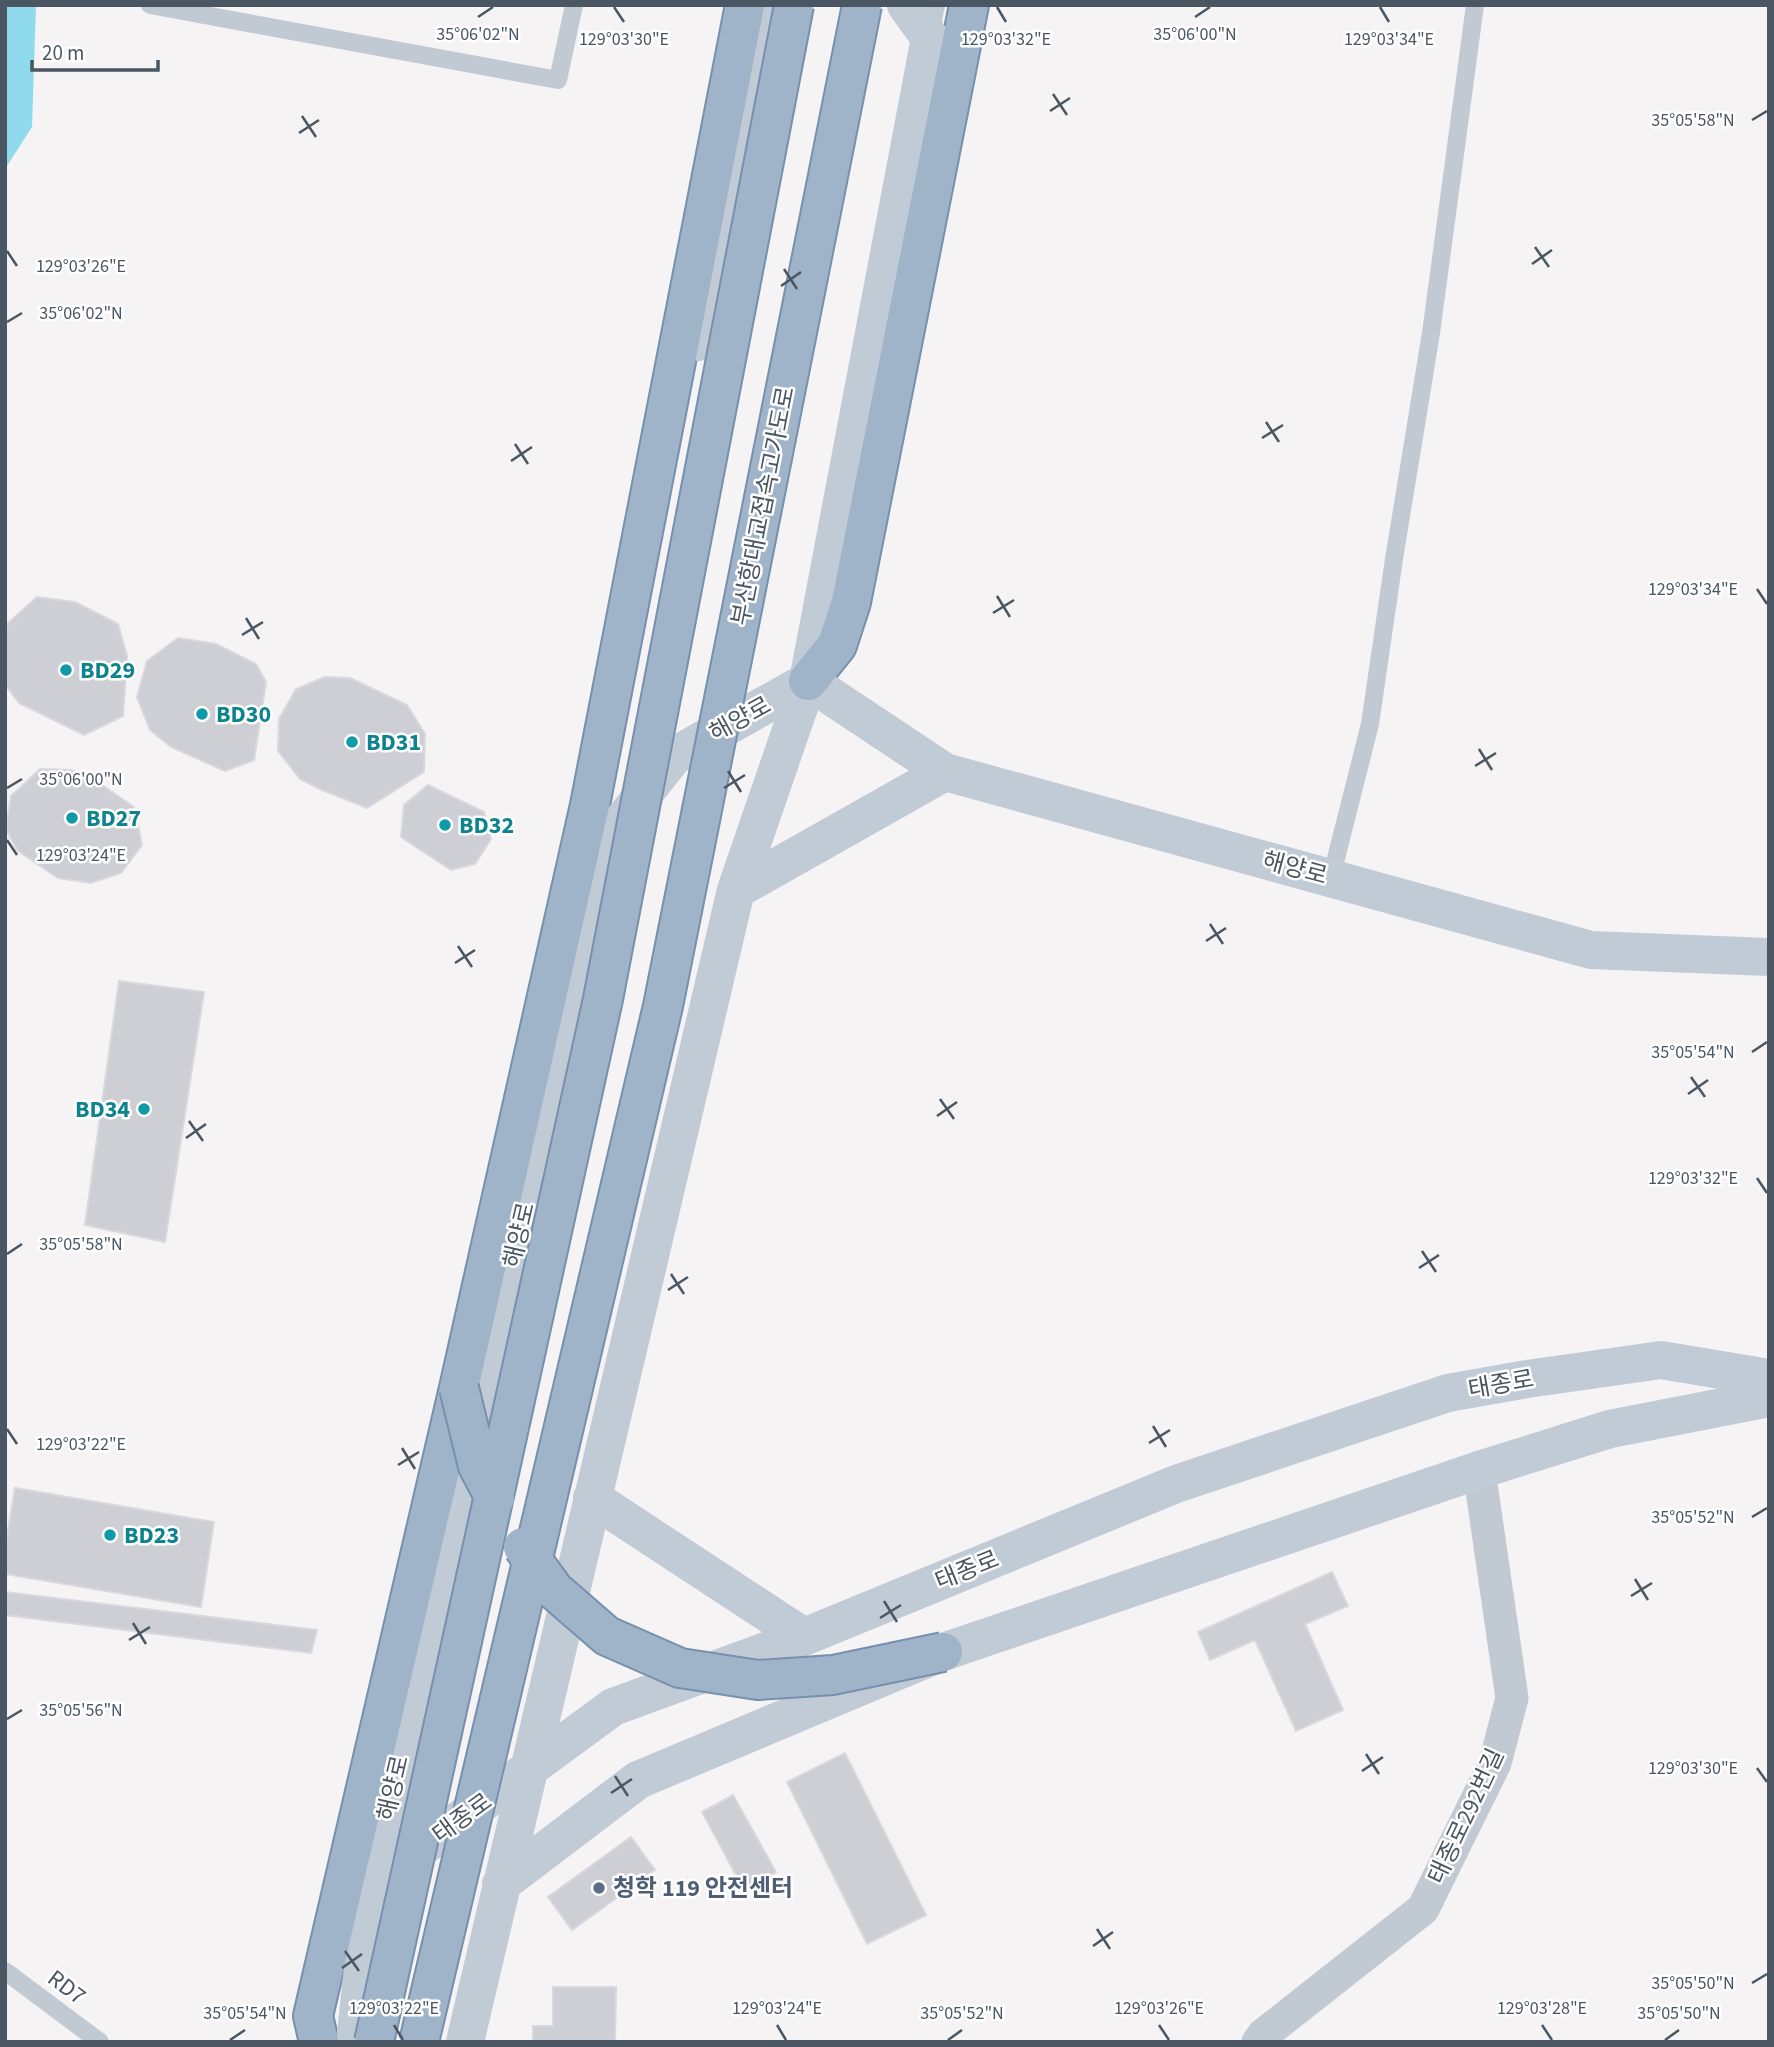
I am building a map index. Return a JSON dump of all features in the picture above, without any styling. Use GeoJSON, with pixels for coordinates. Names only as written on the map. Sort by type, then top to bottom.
{"type":"FeatureCollection","features":[{"type":"Feature","properties":{"kind":"highway"},"geometry":{"type":"LineString","coordinates":[[319,2042],[313,2016],[459,1388],[590,805],[745,5]]}},
{"type":"Feature","properties":{"kind":"highway","name":"부산항대교접속고가도로"},"geometry":{"type":"LineString","coordinates":[[419,2042],[663,1006],[862,5]]}},
{"type":"Feature","properties":{"kind":"highway"},"geometry":{"type":"LineString","coordinates":[[808,681],[837,645],[851,602],[969,5]]}},
{"type":"Feature","properties":{"kind":"highway"},"geometry":{"type":"LineString","coordinates":[[374,2042],[603,999],[787,6]]}},
{"type":"Feature","properties":{"kind":"highway"},"geometry":{"type":"LineString","coordinates":[[459,1388],[478,1466],[511,1530],[554,1590],[607,1636],[680,1668],[758,1679],[833,1675],[943,1653]]}},
{"type":"Feature","properties":{"kind":"main road"},"geometry":{"type":"LineString","coordinates":[[808,681],[933,22],[906,5]]}},
{"type":"Feature","properties":{"kind":"main road"},"geometry":{"type":"LineString","coordinates":[[335,2042],[331,2002],[609,762],[764,38],[787,6]]}},
{"type":"Feature","properties":{"kind":"main road","name":"해양로"},"geometry":{"type":"LineString","coordinates":[[808,681],[944,772],[1591,950],[1769,957]]}},
{"type":"Feature","properties":{"kind":"main road","name":"해양로"},"geometry":{"type":"LineString","coordinates":[[501,1884],[736,890],[808,681]]}},
{"type":"Feature","properties":{"kind":"main road","name":"해양로"},"geometry":{"type":"LineString","coordinates":[[372,1884],[608,839],[674,756],[808,681]]}},
{"type":"Feature","properties":{"kind":"main road"},"geometry":{"type":"LineString","coordinates":[[736,890],[944,772]]}},
{"type":"Feature","properties":{"kind":"main road","name":"태종로"},"geometry":{"type":"LineString","coordinates":[[372,1884],[613,1707],[804,1637],[1176,1484],[1448,1393],[1661,1360],[1769,1378]]}},
{"type":"Feature","properties":{"kind":"main road"},"geometry":{"type":"LineString","coordinates":[[465,2042],[501,1884],[638,1780],[943,1653],[1479,1470],[1610,1429],[1769,1398]]}},
{"type":"Feature","properties":{"kind":"main road"},"geometry":{"type":"LineString","coordinates":[[592,1498],[804,1637]]}},
{"type":"Feature","properties":{"kind":"main road"},"geometry":{"type":"LineString","coordinates":[[355,2042],[372,1884]]}},
{"type":"Feature","properties":{"kind":"street","name":"태종로292번길"},"geometry":{"type":"LineString","coordinates":[[1258,2042],[1423,1909],[1495,1763],[1512,1699],[1479,1470]]}},
{"type":"Feature","properties":{"kind":"lane"},"geometry":{"type":"LineString","coordinates":[[149,5],[558,80],[574,5]]}},
{"type":"Feature","properties":{"kind":"lane"},"geometry":{"type":"LineString","coordinates":[[1331,878],[1370,724],[1431,333],[1475,5]]}},
{"type":"Feature","properties":{"kind":"lane","name":"RD7"},"geometry":{"type":"LineString","coordinates":[[5,1970],[100,2042]]}},
{"type":"Feature","properties":{"kind":"water"},"geometry":{"type":"Polygon","coordinates":[[[5,5],[36,5],[32,127],[5,169],[5,5]]]}},
{"type":"Feature","properties":{"kind":"building","name":"BD29"},"geometry":{"type":"Polygon","coordinates":[[[37,597],[75,602],[118,624],[127,656],[123,716],[84,735],[19,703],[6,686],[5,632],[8,623],[37,597]]]}},
{"type":"Feature","properties":{"kind":"building","name":"BD30"},"geometry":{"type":"Polygon","coordinates":[[[178,638],[216,644],[256,664],[266,682],[254,760],[225,771],[171,747],[150,730],[137,697],[147,661],[178,638]]]}},
{"type":"Feature","properties":{"kind":"building","name":"BD31"},"geometry":{"type":"Polygon","coordinates":[[[325,677],[350,678],[407,705],[425,734],[424,772],[367,808],[300,779],[278,751],[279,719],[296,689],[325,677]]]}},
{"type":"Feature","properties":{"kind":"building","name":"BD27"},"geometry":{"type":"Polygon","coordinates":[[[40,769],[72,770],[102,785],[134,807],[142,845],[121,873],[91,883],[58,878],[17,850],[6,829],[11,796],[40,769]]]}},
{"type":"Feature","properties":{"kind":"building","name":"BD32"},"geometry":{"type":"Polygon","coordinates":[[[428,785],[484,812],[491,839],[475,864],[451,870],[401,837],[404,805],[428,785]]]}},
{"type":"Feature","properties":{"kind":"building","name":"BD34"},"geometry":{"type":"Polygon","coordinates":[[[119,981],[204,992],[165,1242],[85,1225],[119,981]]]}},
{"type":"Feature","properties":{"kind":"building","name":"BD23"},"geometry":{"type":"Polygon","coordinates":[[[15,1488],[214,1522],[201,1607],[5,1574],[5,1548],[15,1488]]]}},
{"type":"Feature","properties":{"kind":"building"},"geometry":{"type":"Polygon","coordinates":[[[1332,1572],[1348,1606],[1305,1624],[1343,1710],[1296,1731],[1255,1640],[1210,1660],[1198,1632],[1332,1572]]]}},
{"type":"Feature","properties":{"kind":"building"},"geometry":{"type":"Polygon","coordinates":[[[5,1592],[317,1630],[311,1653],[5,1615],[5,1592]]]}},
{"type":"Feature","properties":{"kind":"building"},"geometry":{"type":"Polygon","coordinates":[[[845,1753],[926,1915],[867,1944],[787,1782],[845,1753]]]}},
{"type":"Feature","properties":{"kind":"building"},"geometry":{"type":"Polygon","coordinates":[[[733,1795],[776,1872],[744,1890],[702,1812],[733,1795]]]}},
{"type":"Feature","properties":{"kind":"building"},"geometry":{"type":"Polygon","coordinates":[[[631,1837],[655,1870],[572,1930],[548,1897],[631,1837]]]}},
{"type":"Feature","properties":{"kind":"building"},"geometry":{"type":"Polygon","coordinates":[[[553,1987],[616,1987],[615,2042],[533,2042],[533,2026],[553,2026],[553,1987]]]}},
{"type":"Feature","properties":{"kind":"place","name":"BD29"},"geometry":{"type":"Point","coordinates":[66,670]}},
{"type":"Feature","properties":{"kind":"place","name":"BD30"},"geometry":{"type":"Point","coordinates":[202,714]}},
{"type":"Feature","properties":{"kind":"place","name":"BD31"},"geometry":{"type":"Point","coordinates":[352,742]}},
{"type":"Feature","properties":{"kind":"place","name":"BD27"},"geometry":{"type":"Point","coordinates":[72,818]}},
{"type":"Feature","properties":{"kind":"place","name":"BD32"},"geometry":{"type":"Point","coordinates":[445,825]}},
{"type":"Feature","properties":{"kind":"place","name":"BD34"},"geometry":{"type":"Point","coordinates":[144,1109]}},
{"type":"Feature","properties":{"kind":"place","name":"BD23"},"geometry":{"type":"Point","coordinates":[110,1535]}},
{"type":"Feature","properties":{"kind":"place","name":"청학 119 안전센터"},"geometry":{"type":"Point","coordinates":[599,1888]}}]}
